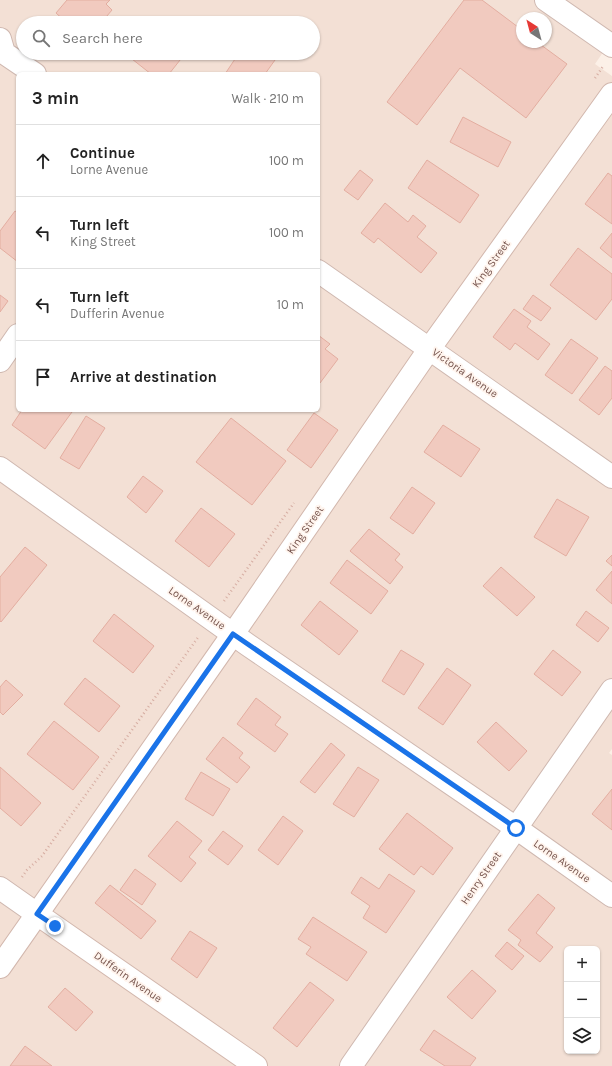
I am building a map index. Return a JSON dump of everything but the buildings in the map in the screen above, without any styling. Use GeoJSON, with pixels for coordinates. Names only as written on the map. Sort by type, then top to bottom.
{"type":"FeatureCollection","features":[{"type":"Feature","properties":{"kind":"street"},"geometry":{"type":"LineString","coordinates":[[546,0],[612,46]]}},
{"type":"Feature","properties":{"kind":"street"},"geometry":{"type":"LineString","coordinates":[[2,46],[16,58]]}},
{"type":"Feature","properties":{"kind":"street"},"geometry":{"type":"LineString","coordinates":[[18,60],[33,72]]}},
{"type":"Feature","properties":{"kind":"street","name":"King Street"},"geometry":{"type":"LineString","coordinates":[[0,967],[233,634],[430,348],[612,94]]}},
{"type":"Feature","properties":{"kind":"street","name":"Victoria Avenue"},"geometry":{"type":"LineString","coordinates":[[320,272],[612,477]]}},
{"type":"Feature","properties":{"kind":"street"},"geometry":{"type":"LineString","coordinates":[[0,361],[16,338]]}},
{"type":"Feature","properties":{"kind":"street","name":"Lorne Avenue"},"geometry":{"type":"LineString","coordinates":[[0,468],[233,634],[516,828],[612,896]]}},
{"type":"Feature","properties":{"kind":"street","name":"Henry Street"},"geometry":{"type":"LineString","coordinates":[[351,1066],[612,690]]}},
{"type":"Feature","properties":{"kind":"street","name":"Dufferin Avenue"},"geometry":{"type":"LineString","coordinates":[[5,891],[256,1066]]}},
{"type":"Feature","properties":{"kind":"path"},"geometry":{"type":"LineString","coordinates":[[592,82],[597,75]]}},
{"type":"Feature","properties":{"kind":"path"},"geometry":{"type":"LineString","coordinates":[[5,891],[42,856],[298,496]]}},
{"type":"Feature","properties":{"kind":"shaded area"},"geometry":{"type":"Polygon","coordinates":[[[0,0],[612,0],[612,39],[595,64],[612,76],[612,749],[609,753],[612,755],[612,1066],[0,1066],[0,0]]]}},
{"type":"Feature","properties":{"kind":"route"},"geometry":{"type":"LineString","coordinates":[[55,926],[37,914],[233,634],[516,828]]}}]}
